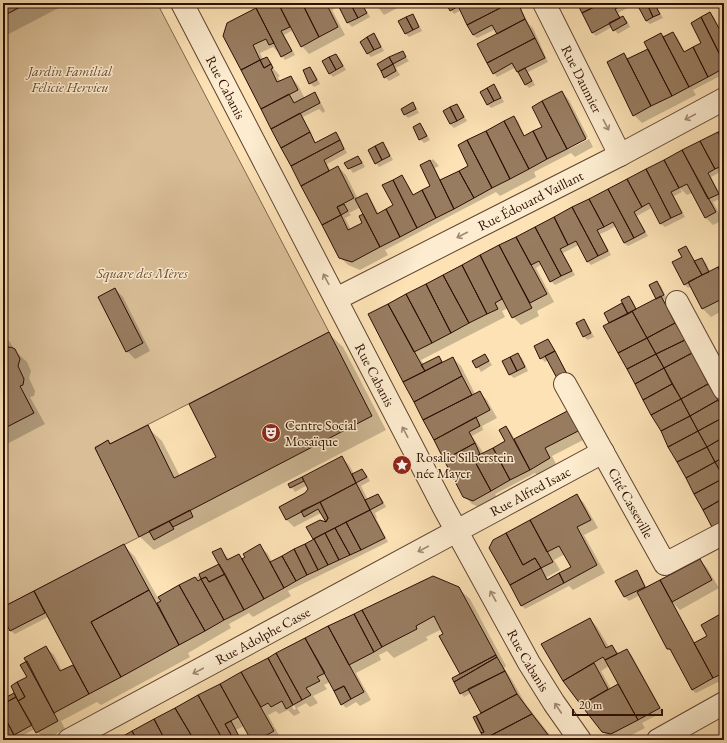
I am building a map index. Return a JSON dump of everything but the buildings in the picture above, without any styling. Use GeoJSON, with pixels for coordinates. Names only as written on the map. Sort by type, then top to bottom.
{"type":"FeatureCollection","features":[{"type":"Feature","properties":{"kind":"street","name":"Rue Cabanis"},"geometry":{"type":"LineString","coordinates":[[182,3],[457,531],[529,663],[554,703],[580,740]]}},
{"type":"Feature","properties":{"kind":"street","name":"Rue Daumier"},"geometry":{"type":"LineString","coordinates":[[544,3],[620,155]]}},
{"type":"Feature","properties":{"kind":"street","name":"Rue Édouard Vaillant"},"geometry":{"type":"LineString","coordinates":[[336,299],[620,155],[724,99]]}},
{"type":"Feature","properties":{"kind":"street"},"geometry":{"type":"LineString","coordinates":[[677,302],[724,390]]}},
{"type":"Feature","properties":{"kind":"street","name":"Cité Casseville"},"geometry":{"type":"LineString","coordinates":[[565,384],[665,564],[724,533]]}},
{"type":"Feature","properties":{"kind":"street","name":"Rue Alfred Isaac"},"geometry":{"type":"LineString","coordinates":[[457,531],[604,452]]}},
{"type":"Feature","properties":{"kind":"street","name":"Rue Adolphe Casse"},"geometry":{"type":"LineString","coordinates":[[69,740],[457,531]]}},
{"type":"Feature","properties":{"kind":"street"},"geometry":{"type":"LineString","coordinates":[[658,740],[724,703]]}},
{"type":"Feature","properties":{"kind":"green space","name":"Square des Mères"},"geometry":{"type":"Polygon","coordinates":[[[28,3],[157,3],[329,332],[110,444],[108,441],[95,447],[139,537],[3,607],[3,16],[28,3]]]}},
{"type":"Feature","properties":{"kind":"place","name":"Centre Social Mosaïque"},"geometry":{"type":"Point","coordinates":[271,433]}},
{"type":"Feature","properties":{"kind":"place","name":"Rosalie Silberstein née Mayer"},"geometry":{"type":"Point","coordinates":[402,465]}},
{"type":"Feature","properties":{"kind":"park label","name":"Jardin Familial Félicie Hervieu"},"geometry":{"type":"Point","coordinates":[70,80]}}]}
